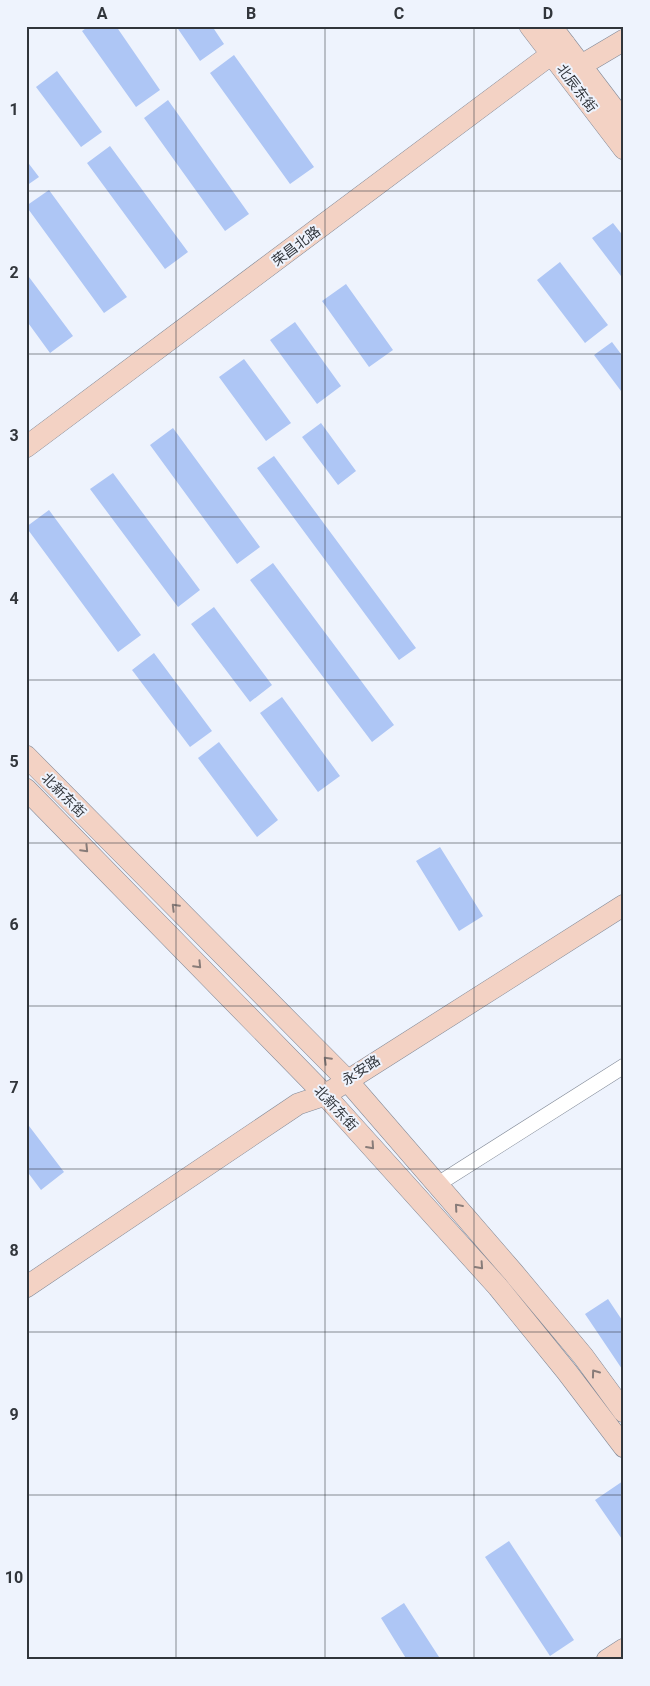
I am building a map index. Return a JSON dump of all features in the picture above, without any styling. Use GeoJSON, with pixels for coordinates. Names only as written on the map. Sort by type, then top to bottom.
{"type":"FeatureCollection","features":[{"type":"Feature","properties":{"kind":"main road","name":"北辰东街"},"geometry":{"type":"LineString","coordinates":[[530,26],[558,49],[624,122]]}},
{"type":"Feature","properties":{"kind":"main road"},"geometry":{"type":"LineString","coordinates":[[551,26],[558,49]]}},
{"type":"Feature","properties":{"kind":"main road"},"geometry":{"type":"LineString","coordinates":[[566,74],[624,40]]}},
{"type":"Feature","properties":{"kind":"main road","name":"北辰东街"},"geometry":{"type":"LineString","coordinates":[[558,49],[566,74],[624,149]]}},
{"type":"Feature","properties":{"kind":"main road","name":"荣昌北路"},"geometry":{"type":"LineString","coordinates":[[26,447],[558,49]]}},
{"type":"Feature","properties":{"kind":"main road","name":"北新东街"},"geometry":{"type":"LineString","coordinates":[[26,756],[346,1079],[513,1272],[583,1356],[624,1412]]}},
{"type":"Feature","properties":{"kind":"main road","name":"北新东街"},"geometry":{"type":"LineString","coordinates":[[26,789],[325,1095],[498,1287],[567,1372],[624,1447]]}},
{"type":"Feature","properties":{"kind":"main road"},"geometry":{"type":"LineString","coordinates":[[60,823],[76,807]]}},
{"type":"Feature","properties":{"kind":"main road","name":"永安路"},"geometry":{"type":"LineString","coordinates":[[26,1287],[298,1104],[325,1095],[346,1079],[624,905]]}},
{"type":"Feature","properties":{"kind":"main road"},"geometry":{"type":"LineString","coordinates":[[608,1660],[624,1649]]}},
{"type":"Feature","properties":{"kind":"street"},"geometry":{"type":"LineString","coordinates":[[438,1184],[624,1066]]}},
{"type":"Feature","properties":{"kind":"building"},"geometry":{"type":"Polygon","coordinates":[[[89,26],[116,26],[160,90],[136,107],[82,31],[89,26]]]}},
{"type":"Feature","properties":{"kind":"building"},"geometry":{"type":"Polygon","coordinates":[[[176,26],[212,26],[224,44],[200,61],[176,26]]]}},
{"type":"Feature","properties":{"kind":"building"},"geometry":{"type":"Polygon","coordinates":[[[234,55],[314,167],[290,184],[210,73],[234,55]]]}},
{"type":"Feature","properties":{"kind":"building"},"geometry":{"type":"Polygon","coordinates":[[[57,71],[102,132],[81,147],[36,87],[57,71]]]}},
{"type":"Feature","properties":{"kind":"building"},"geometry":{"type":"Polygon","coordinates":[[[168,100],[249,214],[225,231],[144,118],[168,100]]]}},
{"type":"Feature","properties":{"kind":"building"},"geometry":{"type":"Polygon","coordinates":[[[110,146],[188,252],[165,269],[87,163],[110,146]]]}},
{"type":"Feature","properties":{"kind":"building"},"geometry":{"type":"Polygon","coordinates":[[[26,160],[39,177],[26,186],[26,160]]]}},
{"type":"Feature","properties":{"kind":"building"},"geometry":{"type":"Polygon","coordinates":[[[49,190],[127,297],[104,313],[26,206],[49,190]]]}},
{"type":"Feature","properties":{"kind":"building"},"geometry":{"type":"Polygon","coordinates":[[[613,223],[624,237],[624,280],[592,238],[613,223]]]}},
{"type":"Feature","properties":{"kind":"building"},"geometry":{"type":"Polygon","coordinates":[[[560,262],[608,325],[585,343],[537,280],[560,262]]]}},
{"type":"Feature","properties":{"kind":"building"},"geometry":{"type":"Polygon","coordinates":[[[26,273],[73,336],[50,353],[26,320],[26,273]]]}},
{"type":"Feature","properties":{"kind":"building"},"geometry":{"type":"Polygon","coordinates":[[[346,284],[393,350],[369,367],[322,301],[346,284]]]}},
{"type":"Feature","properties":{"kind":"building"},"geometry":{"type":"Polygon","coordinates":[[[295,322],[341,386],[317,404],[270,340],[295,322]]]}},
{"type":"Feature","properties":{"kind":"building"},"geometry":{"type":"Polygon","coordinates":[[[612,342],[624,358],[624,395],[594,355],[612,342]]]}},
{"type":"Feature","properties":{"kind":"building"},"geometry":{"type":"Polygon","coordinates":[[[244,359],[291,423],[266,441],[219,377],[244,359]]]}},
{"type":"Feature","properties":{"kind":"building"},"geometry":{"type":"Polygon","coordinates":[[[321,423],[356,471],[338,485],[302,437],[321,423]]]}},
{"type":"Feature","properties":{"kind":"building"},"geometry":{"type":"Polygon","coordinates":[[[173,428],[260,547],[237,564],[150,445],[173,428]]]}},
{"type":"Feature","properties":{"kind":"building"},"geometry":{"type":"Polygon","coordinates":[[[274,456],[416,648],[399,660],[257,468],[274,456]]]}},
{"type":"Feature","properties":{"kind":"building"},"geometry":{"type":"Polygon","coordinates":[[[113,473],[200,590],[178,607],[90,489],[113,473]]]}},
{"type":"Feature","properties":{"kind":"building"},"geometry":{"type":"Polygon","coordinates":[[[49,510],[141,635],[118,652],[26,527],[49,510]]]}},
{"type":"Feature","properties":{"kind":"building"},"geometry":{"type":"Polygon","coordinates":[[[273,563],[394,725],[372,742],[250,580],[273,563]]]}},
{"type":"Feature","properties":{"kind":"building"},"geometry":{"type":"Polygon","coordinates":[[[214,607],[272,685],[250,702],[191,624],[214,607]]]}},
{"type":"Feature","properties":{"kind":"building"},"geometry":{"type":"Polygon","coordinates":[[[154,653],[212,731],[190,747],[132,670],[154,653]]]}},
{"type":"Feature","properties":{"kind":"building"},"geometry":{"type":"Polygon","coordinates":[[[282,697],[340,776],[318,792],[260,713],[282,697]]]}},
{"type":"Feature","properties":{"kind":"building"},"geometry":{"type":"Polygon","coordinates":[[[219,742],[278,820],[257,837],[198,758],[219,742]]]}},
{"type":"Feature","properties":{"kind":"building"},"geometry":{"type":"Polygon","coordinates":[[[440,847],[483,916],[459,931],[416,861],[440,847]]]}},
{"type":"Feature","properties":{"kind":"building"},"geometry":{"type":"Polygon","coordinates":[[[26,1122],[64,1172],[41,1190],[26,1170],[26,1122]]]}},
{"type":"Feature","properties":{"kind":"building"},"geometry":{"type":"Polygon","coordinates":[[[608,1299],[624,1323],[624,1372],[585,1314],[608,1299]]]}},
{"type":"Feature","properties":{"kind":"building"},"geometry":{"type":"Polygon","coordinates":[[[624,1482],[624,1542],[595,1500],[624,1482]]]}},
{"type":"Feature","properties":{"kind":"building"},"geometry":{"type":"Polygon","coordinates":[[[509,1541],[574,1640],[550,1656],[485,1557],[509,1541]]]}},
{"type":"Feature","properties":{"kind":"building"},"geometry":{"type":"Polygon","coordinates":[[[404,1603],[441,1660],[407,1660],[381,1618],[404,1603]]]}}]}
